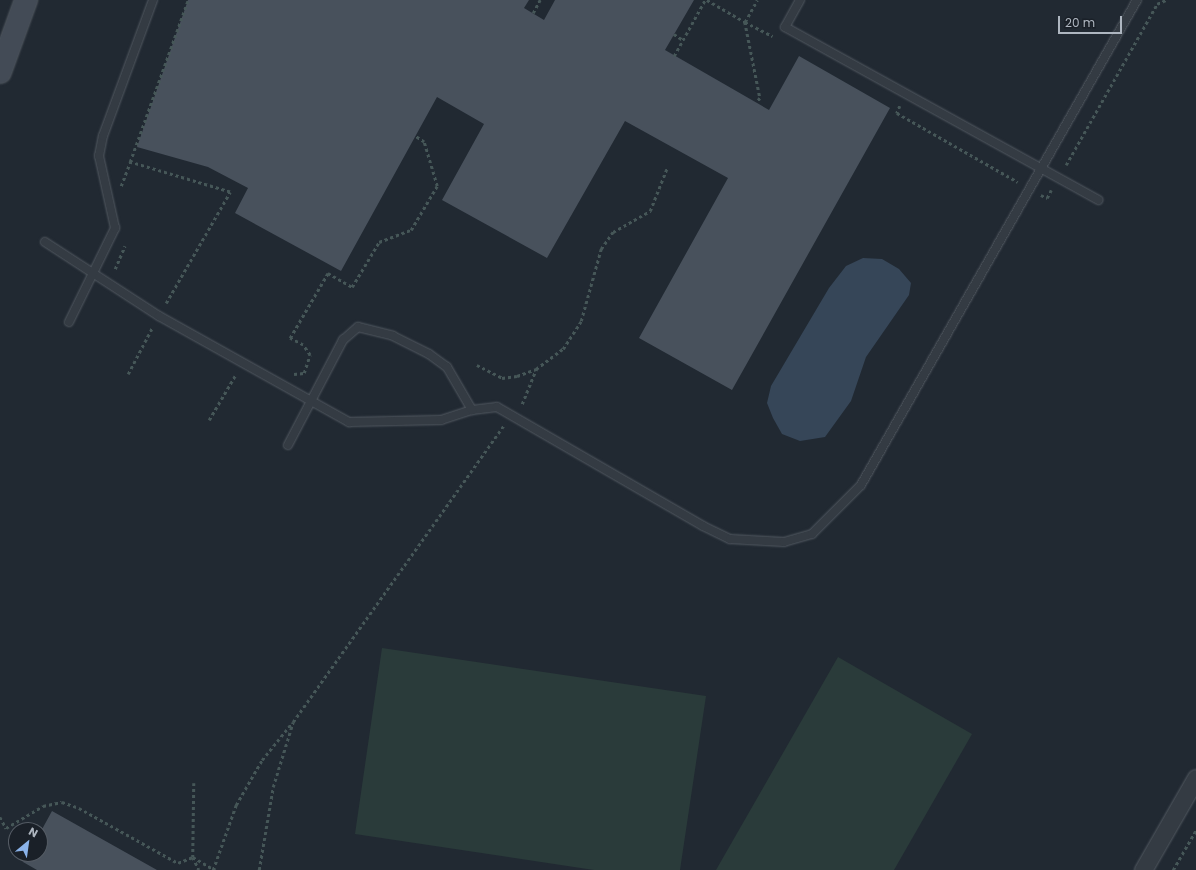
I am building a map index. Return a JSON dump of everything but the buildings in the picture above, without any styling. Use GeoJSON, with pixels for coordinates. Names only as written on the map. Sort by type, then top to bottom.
{"type":"FeatureCollection","features":[{"type":"Feature","properties":{"kind":"main road"},"geometry":{"type":"LineString","coordinates":[[0,72],[26,0]]}},
{"type":"Feature","properties":{"kind":"street"},"geometry":{"type":"LineString","coordinates":[[1143,870],[1196,778]]}},
{"type":"Feature","properties":{"kind":"lane"},"geometry":{"type":"LineString","coordinates":[[69,322],[91,273],[115,228],[114,212],[102,182],[99,156],[103,136],[153,0]]}},
{"type":"Feature","properties":{"kind":"lane"},"geometry":{"type":"LineString","coordinates":[[800,0],[785,27],[1040,170],[1098,200]]}},
{"type":"Feature","properties":{"kind":"lane"},"geometry":{"type":"LineString","coordinates":[[45,242],[159,316],[349,422],[441,420],[472,410],[497,408],[730,539],[784,542],[812,534],[861,485],[1137,0]]}},
{"type":"Feature","properties":{"kind":"lane"},"geometry":{"type":"LineString","coordinates":[[288,445],[343,340],[358,327],[394,336],[429,354],[447,367],[472,410]]}},
{"type":"Feature","properties":{"kind":"path"},"geometry":{"type":"LineString","coordinates":[[128,374],[159,316],[230,192],[130,162],[188,0]]}},
{"type":"Feature","properties":{"kind":"path"},"geometry":{"type":"LineString","coordinates":[[533,13],[540,0]]}},
{"type":"Feature","properties":{"kind":"path"},"geometry":{"type":"LineString","coordinates":[[674,56],[706,0],[745,22]]}},
{"type":"Feature","properties":{"kind":"path"},"geometry":{"type":"LineString","coordinates":[[757,0],[745,22],[760,98],[757,103]]}},
{"type":"Feature","properties":{"kind":"path"},"geometry":{"type":"LineString","coordinates":[[900,106],[897,113],[1047,198],[1157,4],[1166,0]]}},
{"type":"Feature","properties":{"kind":"path"},"geometry":{"type":"LineString","coordinates":[[674,34],[683,40]]}},
{"type":"Feature","properties":{"kind":"path"},"geometry":{"type":"LineString","coordinates":[[292,374],[304,372],[310,355],[303,345],[290,338],[328,273],[352,287],[379,242],[412,230],[437,186],[424,142],[415,136]]}},
{"type":"Feature","properties":{"kind":"path"},"geometry":{"type":"LineString","coordinates":[[477,365],[502,378],[536,369],[563,349],[581,321],[601,249],[613,232],[650,211],[668,168]]}},
{"type":"Feature","properties":{"kind":"path"},"geometry":{"type":"LineString","coordinates":[[193,857],[214,870],[236,804],[262,760],[293,722],[512,416],[522,405],[536,369]]}},
{"type":"Feature","properties":{"kind":"path"},"geometry":{"type":"LineString","coordinates":[[259,870],[273,787],[293,722]]}},
{"type":"Feature","properties":{"kind":"path"},"geometry":{"type":"LineString","coordinates":[[194,783],[193,857],[199,870]]}},
{"type":"Feature","properties":{"kind":"path"},"geometry":{"type":"LineString","coordinates":[[0,817],[6,828],[43,806],[62,802],[80,808],[178,863],[193,857]]}},
{"type":"Feature","properties":{"kind":"path"},"geometry":{"type":"LineString","coordinates":[[1174,870],[1196,830]]}},
{"type":"Feature","properties":{"kind":"shaded area"},"geometry":{"type":"Polygon","coordinates":[[[382,648],[706,696],[680,870],[594,870],[355,834],[382,648]]]}},
{"type":"Feature","properties":{"kind":"shaded area"},"geometry":{"type":"Polygon","coordinates":[[[838,657],[972,734],[894,870],[716,870],[838,657]]]}},
{"type":"Feature","properties":{"kind":"water"},"geometry":{"type":"Polygon","coordinates":[[[863,258],[882,259],[899,269],[911,283],[909,295],[866,357],[851,401],[825,437],[800,441],[782,434],[767,403],[771,386],[829,288],[846,266],[863,258]]]}}]}
